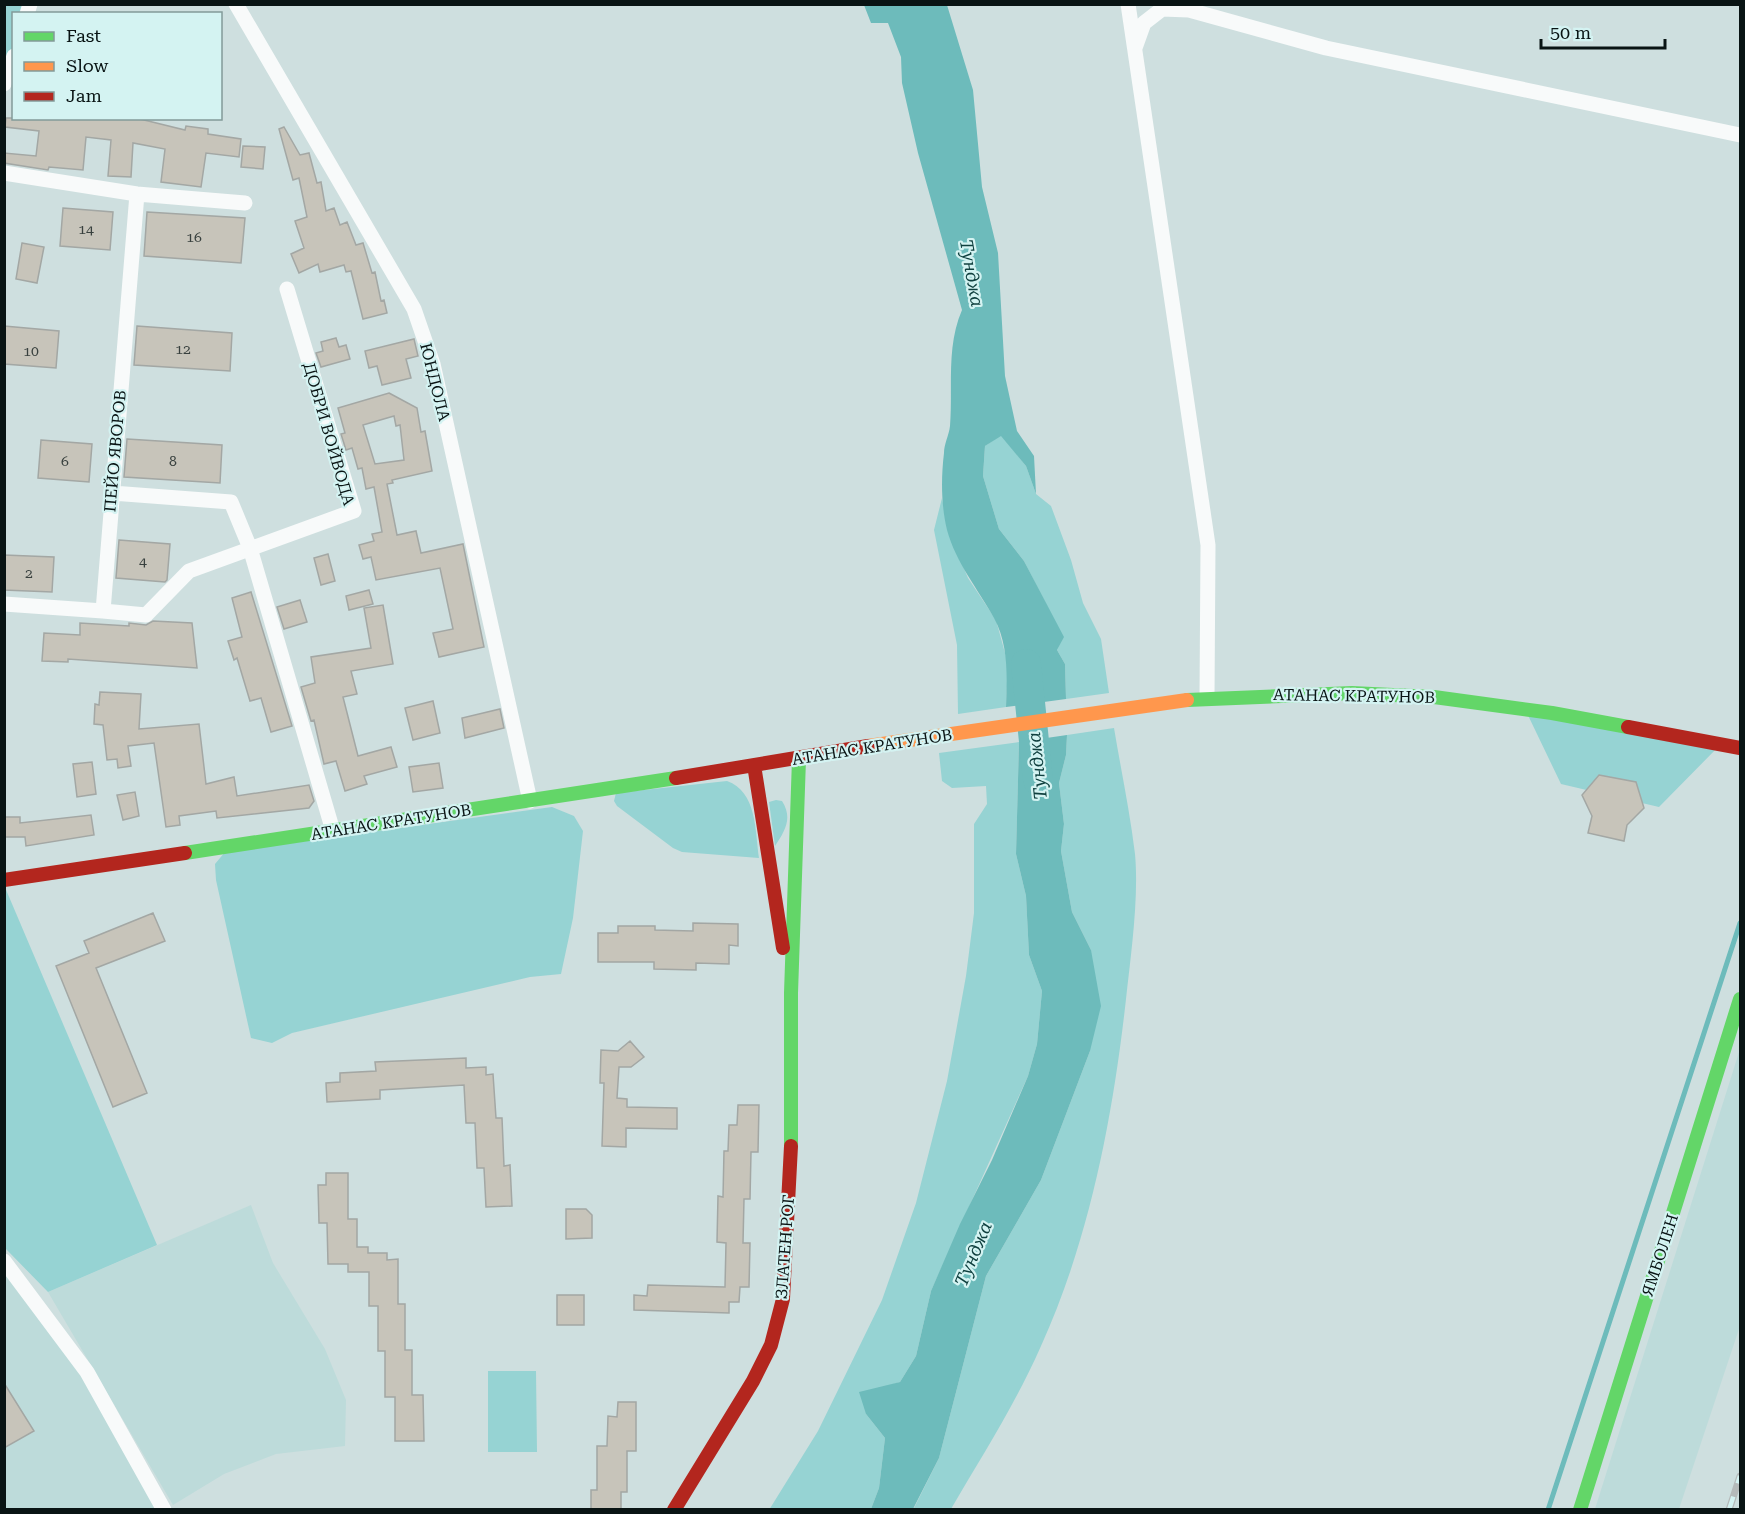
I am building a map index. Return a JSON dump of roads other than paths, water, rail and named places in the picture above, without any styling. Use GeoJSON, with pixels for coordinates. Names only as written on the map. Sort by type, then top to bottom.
{"type":"FeatureCollection","features":[{"type":"Feature","properties":{"kind":"main road","name":"АТАНАС КРАТУНОВ"},"geometry":{"type":"LineString","coordinates":[[4,880],[530,801],[937,735],[1207,697],[1352,693],[1434,697],[1552,713],[1740,748]]}},
{"type":"Feature","properties":{"kind":"main road","name":"ЗЛАТЕН РОГ"},"geometry":{"type":"LineString","coordinates":[[674,1509],[753,1381],[771,1345],[783,1299],[791,1141],[791,993],[799,759]]}},
{"type":"Feature","properties":{"kind":"main road","name":"ЗЛАТЕН РОГ"},"geometry":{"type":"LineString","coordinates":[[754,765],[791,993]]}},
{"type":"Feature","properties":{"kind":"main road","name":"ЯМБОЛЕН"},"geometry":{"type":"LineString","coordinates":[[1580,1509],[1740,999]]}},
{"type":"Feature","properties":{"kind":"street","name":"ЮНДОЛА"},"geometry":{"type":"LineString","coordinates":[[236,4],[414,309],[433,364],[530,801]]}},
{"type":"Feature","properties":{"kind":"street"},"geometry":{"type":"LineString","coordinates":[[1128,4],[1208,545],[1207,697]]}},
{"type":"Feature","properties":{"kind":"street"},"geometry":{"type":"LineString","coordinates":[[1134,48],[1144,23],[1162,9],[1189,10],[1326,48],[1740,135]]}},
{"type":"Feature","properties":{"kind":"street"},"geometry":{"type":"LineString","coordinates":[[4,84],[12,62]]}},
{"type":"Feature","properties":{"kind":"street"},"geometry":{"type":"LineString","coordinates":[[4,173],[138,194],[245,203]]}},
{"type":"Feature","properties":{"kind":"street","name":"ПЕЙО ЯВОРОВ"},"geometry":{"type":"LineString","coordinates":[[103,611],[138,194]]}},
{"type":"Feature","properties":{"kind":"street","name":"ДОБРИ ВОЙВОДА"},"geometry":{"type":"LineString","coordinates":[[103,611],[146,615],[189,571],[354,511],[287,289]]}},
{"type":"Feature","properties":{"kind":"street"},"geometry":{"type":"LineString","coordinates":[[112,493],[231,502],[250,548],[333,831]]}},
{"type":"Feature","properties":{"kind":"street"},"geometry":{"type":"LineString","coordinates":[[4,604],[103,611]]}},
{"type":"Feature","properties":{"kind":"street"},"geometry":{"type":"LineString","coordinates":[[4,1261],[87,1372],[164,1509]]}},
{"type":"Feature","properties":{"kind":"water"},"geometry":{"type":"Polygon","coordinates":[[[864,5],[947,5],[973,90],[982,187],[998,253],[1005,376],[1017,431],[1034,456],[1036,494],[1026,466],[1001,436],[985,446],[983,476],[999,529],[1024,561],[1064,637],[1057,650],[1065,664],[1066,699],[1006,707],[1005,650],[999,628],[962,565],[947,530],[942,472],[950,426],[952,353],[962,310],[918,153],[902,83],[901,57],[888,23],[871,23],[864,5]]]}},
{"type":"Feature","properties":{"kind":"water"},"geometry":{"type":"Polygon","coordinates":[[[1067,735],[1066,755],[1059,783],[1064,824],[1061,851],[1072,912],[1091,950],[1101,1006],[1090,1051],[1041,1180],[986,1276],[939,1458],[913,1509],[871,1509],[879,1488],[885,1438],[866,1414],[859,1392],[900,1382],[916,1356],[931,1291],[960,1224],[992,1160],[1028,1076],[1037,1044],[1042,991],[1029,955],[1026,896],[1016,854],[1019,742],[1067,735]]]}},
{"type":"Feature","properties":{"kind":"waterway","name":"Тунджа"},"geometry":{"type":"LineString","coordinates":[[1026,664],[1038,780]]}},
{"type":"Feature","properties":{"kind":"waterway"},"geometry":{"type":"LineString","coordinates":[[1548,1510],[1740,923]]}},
{"type":"Feature","properties":{"kind":"railway"},"geometry":{"type":"LineString","coordinates":[[1729,1510],[1740,1476]]}}]}
